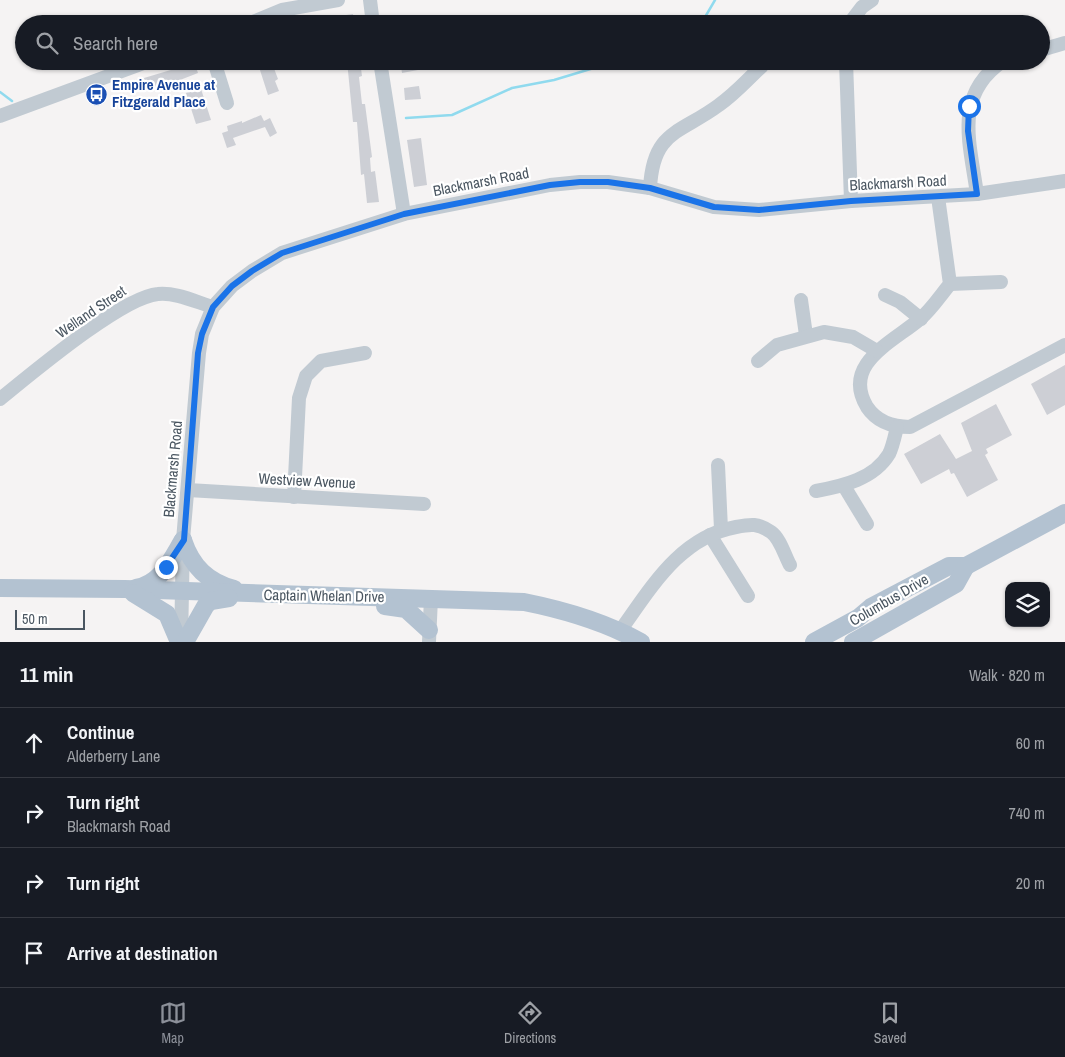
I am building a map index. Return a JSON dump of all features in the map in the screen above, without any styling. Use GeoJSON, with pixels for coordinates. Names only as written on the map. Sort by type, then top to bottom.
{"type":"FeatureCollection","features":[{"type":"Feature","properties":{"kind":"main road","name":"Columbus Drive"},"geometry":{"type":"LineString","coordinates":[[814,642],[858,618],[871,608],[949,566],[966,566],[1065,513]]}},
{"type":"Feature","properties":{"kind":"main road"},"geometry":{"type":"LineString","coordinates":[[126,589],[142,587],[156,580],[184,540]]}},
{"type":"Feature","properties":{"kind":"main road"},"geometry":{"type":"LineString","coordinates":[[184,540],[194,565],[200,572],[220,585],[252,594]]}},
{"type":"Feature","properties":{"kind":"main road","name":"Columbus Drive"},"geometry":{"type":"LineString","coordinates":[[853,642],[956,584],[966,566]]}},
{"type":"Feature","properties":{"kind":"main road","name":"Captain Whelan Drive"},"geometry":{"type":"LineString","coordinates":[[0,588],[126,589],[524,602],[554,608],[620,631],[641,642]]}},
{"type":"Feature","properties":{"kind":"main road"},"geometry":{"type":"LineString","coordinates":[[126,589],[149,601],[167,614],[182,642],[211,601],[252,594]]}},
{"type":"Feature","properties":{"kind":"main road"},"geometry":{"type":"LineString","coordinates":[[287,594],[296,602],[403,608],[429,636]]}},
{"type":"Feature","properties":{"kind":"street"},"geometry":{"type":"LineString","coordinates":[[270,15],[282,10],[338,0]]}},
{"type":"Feature","properties":{"kind":"street"},"geometry":{"type":"LineString","coordinates":[[370,0],[372,15]]}},
{"type":"Feature","properties":{"kind":"street"},"geometry":{"type":"LineString","coordinates":[[855,15],[872,0]]}},
{"type":"Feature","properties":{"kind":"street"},"geometry":{"type":"LineString","coordinates":[[1050,47],[1065,43]]}},
{"type":"Feature","properties":{"kind":"street"},"geometry":{"type":"LineString","coordinates":[[0,116],[125,70]]}},
{"type":"Feature","properties":{"kind":"street"},"geometry":{"type":"LineString","coordinates":[[217,70],[228,103]]}},
{"type":"Feature","properties":{"kind":"street"},"geometry":{"type":"LineString","coordinates":[[381,70],[404,214]]}},
{"type":"Feature","properties":{"kind":"street"},"geometry":{"type":"LineString","coordinates":[[650,188],[652,168],[658,148],[672,134],[720,105],[758,70]]}},
{"type":"Feature","properties":{"kind":"street"},"geometry":{"type":"LineString","coordinates":[[846,70],[851,201]]}},
{"type":"Feature","properties":{"kind":"street"},"geometry":{"type":"LineString","coordinates":[[977,194],[968,131],[969,106],[982,80],[993,70]]}},
{"type":"Feature","properties":{"kind":"street","name":"Blackmarsh Road"},"geometry":{"type":"LineString","coordinates":[[182,642],[184,540],[198,353],[202,334],[213,307],[232,286],[252,271],[282,253],[404,214],[550,185],[608,182],[650,188],[714,207],[759,210],[851,201],[977,194],[1065,181]]}},
{"type":"Feature","properties":{"kind":"street"},"geometry":{"type":"LineString","coordinates":[[938,197],[950,284]]}},
{"type":"Feature","properties":{"kind":"street"},"geometry":{"type":"LineString","coordinates":[[1001,282],[950,284],[921,318],[878,351],[863,370],[860,380],[862,399],[880,420],[897,427],[910,427],[1065,344]]}},
{"type":"Feature","properties":{"kind":"street","name":"Welland Street"},"geometry":{"type":"LineString","coordinates":[[0,398],[86,333],[140,299],[165,293],[213,307]]}},
{"type":"Feature","properties":{"kind":"street"},"geometry":{"type":"LineString","coordinates":[[886,295],[900,302],[921,318]]}},
{"type":"Feature","properties":{"kind":"street"},"geometry":{"type":"LineString","coordinates":[[801,300],[806,336]]}},
{"type":"Feature","properties":{"kind":"street"},"geometry":{"type":"LineString","coordinates":[[758,361],[777,345],[824,332],[853,337],[878,351]]}},
{"type":"Feature","properties":{"kind":"street"},"geometry":{"type":"LineString","coordinates":[[294,497],[299,398],[306,376],[321,361],[365,353]]}},
{"type":"Feature","properties":{"kind":"street"},"geometry":{"type":"LineString","coordinates":[[816,491],[844,486],[870,473],[889,453],[897,427]]}},
{"type":"Feature","properties":{"kind":"street"},"geometry":{"type":"LineString","coordinates":[[718,465],[716,532],[748,596]]}},
{"type":"Feature","properties":{"kind":"street"},"geometry":{"type":"LineString","coordinates":[[844,486],[867,524]]}},
{"type":"Feature","properties":{"kind":"street","name":"Westview Avenue"},"geometry":{"type":"LineString","coordinates":[[188,490],[424,504]]}},
{"type":"Feature","properties":{"kind":"street"},"geometry":{"type":"LineString","coordinates":[[620,631],[673,559],[692,544],[716,532],[754,523],[773,533],[790,565]]}},
{"type":"Feature","properties":{"kind":"street"},"geometry":{"type":"LineString","coordinates":[[429,636],[431,598]]}},
{"type":"Feature","properties":{"kind":"building"},"geometry":{"type":"Polygon","coordinates":[[[171,70],[197,70],[198,73],[162,87],[159,85],[148,90],[144,78],[171,70]]]}},
{"type":"Feature","properties":{"kind":"building"},"geometry":{"type":"Polygon","coordinates":[[[260,70],[275,70],[278,79],[275,81],[279,91],[268,95],[260,70]]]}},
{"type":"Feature","properties":{"kind":"building"},"geometry":{"type":"Polygon","coordinates":[[[348,70],[361,70],[362,76],[359,77],[362,104],[365,104],[372,157],[370,158],[371,172],[375,171],[379,202],[367,203],[364,174],[361,175],[357,122],[353,122],[348,70]]]}},
{"type":"Feature","properties":{"kind":"building"},"geometry":{"type":"Polygon","coordinates":[[[402,70],[418,70],[402,73],[402,70]]]}},
{"type":"Feature","properties":{"kind":"building"},"geometry":{"type":"Polygon","coordinates":[[[419,86],[421,99],[405,100],[404,88],[419,86]]]}},
{"type":"Feature","properties":{"kind":"building"},"geometry":{"type":"Polygon","coordinates":[[[201,89],[211,120],[196,124],[186,93],[201,89]]]}},
{"type":"Feature","properties":{"kind":"building"},"geometry":{"type":"Polygon","coordinates":[[[261,115],[264,121],[270,118],[277,133],[270,137],[265,127],[233,138],[236,145],[227,148],[222,133],[228,131],[227,126],[242,121],[242,123],[261,115]]]}},
{"type":"Feature","properties":{"kind":"building"},"geometry":{"type":"Polygon","coordinates":[[[421,138],[427,185],[414,187],[407,140],[421,138]]]}},
{"type":"Feature","properties":{"kind":"building"},"geometry":{"type":"Polygon","coordinates":[[[1065,365],[1065,405],[1047,415],[1031,384],[1065,365]]]}},
{"type":"Feature","properties":{"kind":"building"},"geometry":{"type":"Polygon","coordinates":[[[996,404],[1012,435],[986,449],[988,453],[985,455],[998,480],[967,497],[954,473],[951,474],[949,469],[921,484],[904,454],[940,434],[956,459],[972,451],[961,423],[996,404]]]}},
{"type":"Feature","properties":{"kind":"waterway"},"geometry":{"type":"LineString","coordinates":[[706,15],[715,0]]}},
{"type":"Feature","properties":{"kind":"waterway"},"geometry":{"type":"LineString","coordinates":[[406,118],[452,115],[512,88],[554,80],[587,70]]}},
{"type":"Feature","properties":{"kind":"waterway"},"geometry":{"type":"LineString","coordinates":[[0,92],[12,101]]}},
{"type":"Feature","properties":{"kind":"place","name":"Empire Avenue at Fitzgerald Place"},"geometry":{"type":"Point","coordinates":[96,94]}},
{"type":"Feature","properties":{"kind":"route"},"geometry":{"type":"LineString","coordinates":[[166,567],[184,540],[198,353],[202,334],[213,307],[232,286],[252,271],[282,253],[404,214],[550,185],[580,182],[608,182],[650,188],[714,207],[759,210],[851,201],[977,194],[968,131],[969,106]]}}]}
